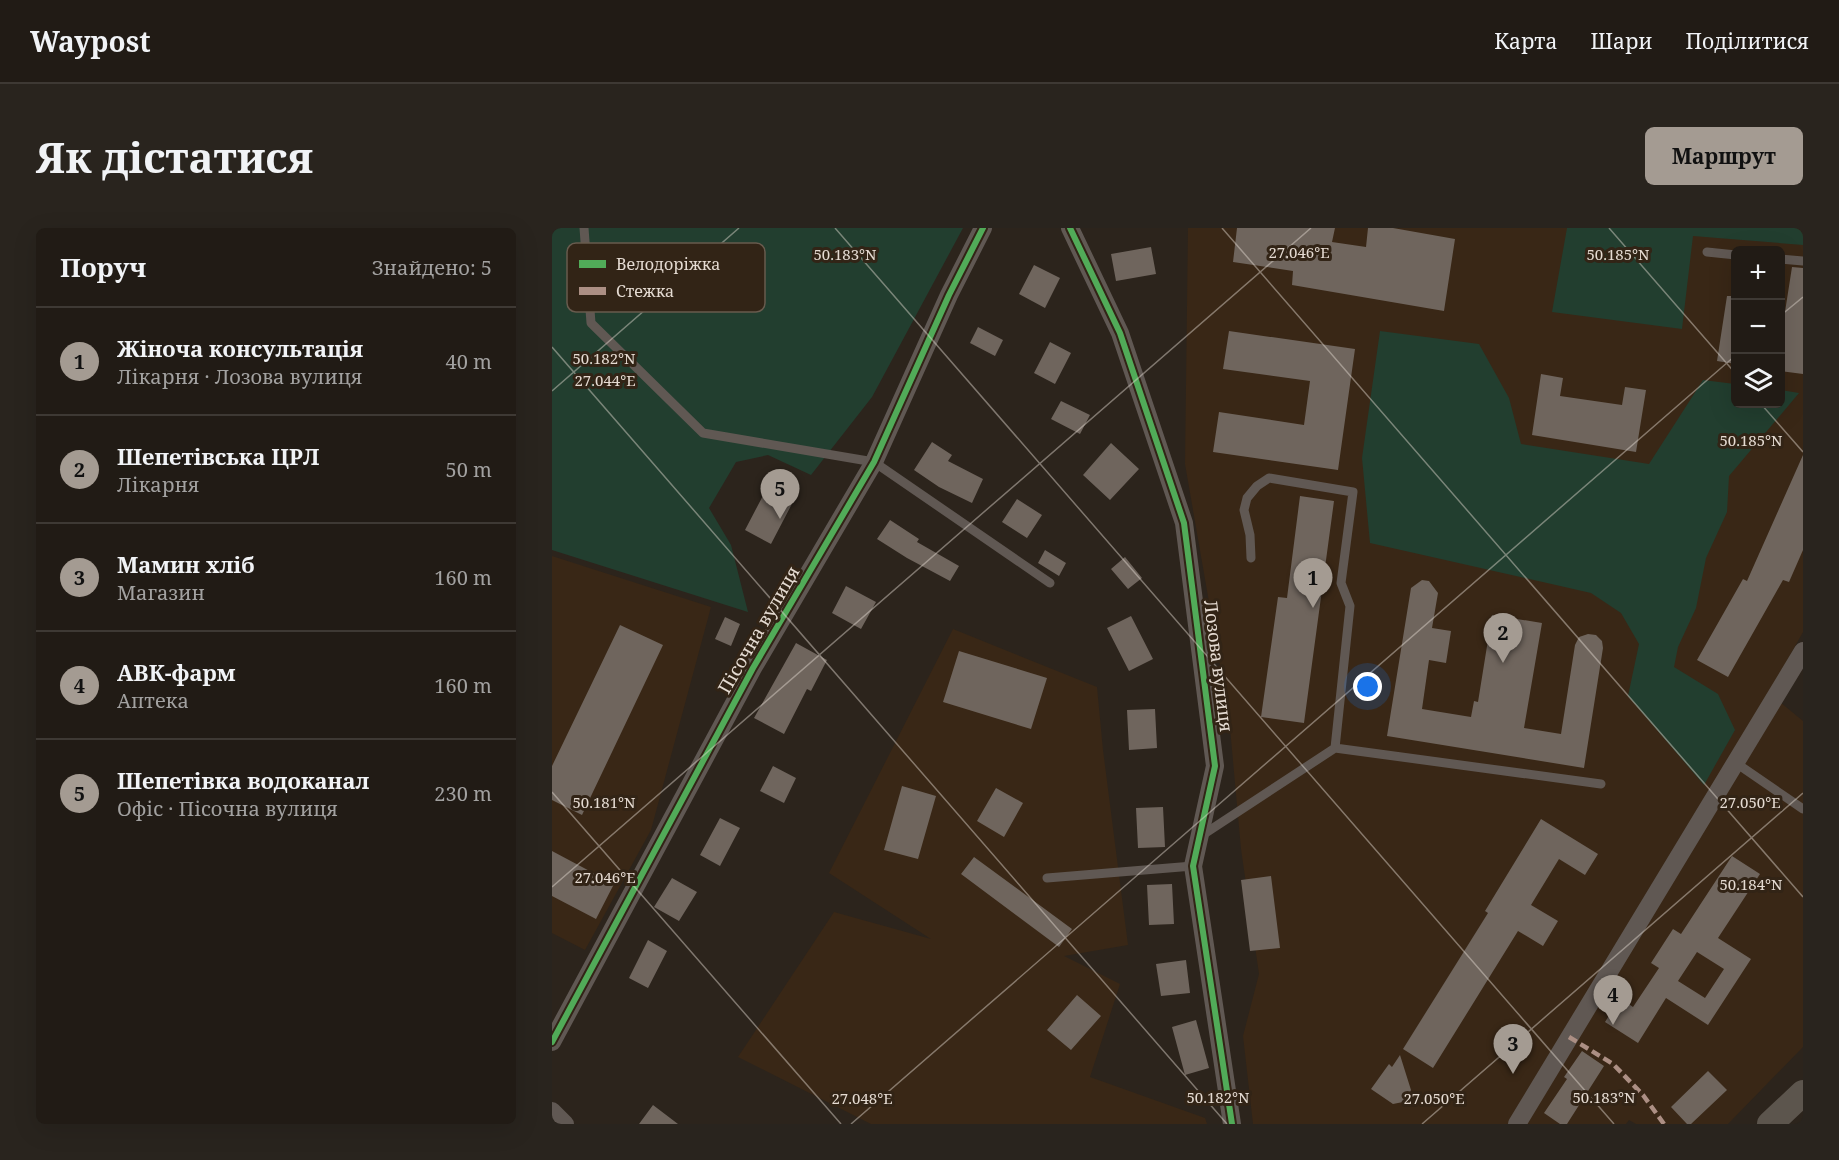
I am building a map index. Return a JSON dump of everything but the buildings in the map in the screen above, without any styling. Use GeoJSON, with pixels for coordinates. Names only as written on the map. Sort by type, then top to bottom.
{"type":"FeatureCollection","features":[{"type":"Feature","properties":{"kind":"main road"},"geometry":{"type":"LineString","coordinates":[[1770,1124],[1803,1093]]}},
{"type":"Feature","properties":{"kind":"street","name":"Пісочна вулиця"},"geometry":{"type":"LineString","coordinates":[[552,1042],[753,668],[874,462],[982,228]]}},
{"type":"Feature","properties":{"kind":"street","name":"Лозова вулиця"},"geometry":{"type":"LineString","coordinates":[[1070,228],[1120,333],[1184,524],[1215,766],[1193,866],[1232,1124]]}},
{"type":"Feature","properties":{"kind":"street"},"geometry":{"type":"LineString","coordinates":[[1517,1124],[1803,651]]}},
{"type":"Feature","properties":{"kind":"street"},"geometry":{"type":"LineString","coordinates":[[552,1112],[565,1124]]}},
{"type":"Feature","properties":{"kind":"lane"},"geometry":{"type":"LineString","coordinates":[[584,228],[585,243]]}},
{"type":"Feature","properties":{"kind":"lane"},"geometry":{"type":"LineString","coordinates":[[1707,252],[1731,254]]}},
{"type":"Feature","properties":{"kind":"lane"},"geometry":{"type":"LineString","coordinates":[[1785,259],[1803,261]]}},
{"type":"Feature","properties":{"kind":"lane"},"geometry":{"type":"LineString","coordinates":[[590,312],[591,323],[704,433],[874,462],[1050,583]]}},
{"type":"Feature","properties":{"kind":"lane"},"geometry":{"type":"LineString","coordinates":[[1251,558],[1250,535],[1244,510],[1247,498],[1257,486],[1269,478],[1353,492],[1341,584],[1350,606],[1335,747]]}},
{"type":"Feature","properties":{"kind":"lane"},"geometry":{"type":"LineString","coordinates":[[1199,837],[1335,747],[1601,784]]}},
{"type":"Feature","properties":{"kind":"lane"},"geometry":{"type":"LineString","coordinates":[[1736,763],[1803,809]]}},
{"type":"Feature","properties":{"kind":"lane"},"geometry":{"type":"LineString","coordinates":[[1047,878],[1193,866]]}},
{"type":"Feature","properties":{"kind":"shaded area"},"geometry":{"type":"Polygon","coordinates":[[[1188,228],[1803,228],[1803,632],[1769,693],[1803,721],[1803,1047],[1728,1124],[1636,1124],[1629,1120],[1626,1124],[1253,1124],[1243,1036],[1259,974],[1241,849],[1229,717],[1185,464],[1188,228]]]}},
{"type":"Feature","properties":{"kind":"shaded area"},"geometry":{"type":"Polygon","coordinates":[[[552,556],[711,607],[651,830],[585,950],[552,933],[552,556]]]}},
{"type":"Feature","properties":{"kind":"shaded area"},"geometry":{"type":"Polygon","coordinates":[[[953,629],[1097,687],[1128,945],[1064,956],[1120,984],[1090,1077],[1205,1118],[1207,1124],[871,1124],[738,1057],[834,912],[931,939],[829,873],[953,629]]]}},
{"type":"Feature","properties":{"kind":"green space"},"geometry":{"type":"Polygon","coordinates":[[[552,228],[963,228],[872,397],[811,475],[768,455],[736,462],[709,508],[731,545],[748,612],[552,550],[552,228]]]}},
{"type":"Feature","properties":{"kind":"green space"},"geometry":{"type":"Polygon","coordinates":[[[1567,228],[1803,228],[1803,245],[1693,236],[1682,329],[1552,312],[1567,228]]]}},
{"type":"Feature","properties":{"kind":"green space"},"geometry":{"type":"Polygon","coordinates":[[[1380,331],[1479,344],[1509,398],[1521,444],[1649,464],[1703,380],[1731,384],[1731,408],[1785,408],[1785,391],[1799,393],[1729,476],[1727,512],[1706,558],[1696,608],[1678,647],[1674,667],[1718,694],[1735,730],[1704,785],[1628,696],[1639,644],[1621,613],[1591,593],[1370,543],[1362,458],[1380,331]]]}},
{"type":"Feature","properties":{"kind":"marked path"},"geometry":{"type":"LineString","coordinates":[[1569,1037],[1613,1064],[1643,1095],[1664,1124]]}},
{"type":"Feature","properties":{"kind":"cycle path"},"geometry":{"type":"LineString","coordinates":[[552,1042],[753,668],[874,462],[949,295],[983,228]]}},
{"type":"Feature","properties":{"kind":"cycle path"},"geometry":{"type":"LineString","coordinates":[[1070,228],[1120,333],[1184,523],[1215,766],[1193,866],[1232,1124]]}},
{"type":"Feature","properties":{"kind":"place","name":"Шепетівка водоканал"},"geometry":{"type":"Point","coordinates":[780,519]}},
{"type":"Feature","properties":{"kind":"place","name":"Жіноча консультація"},"geometry":{"type":"Point","coordinates":[1313,608]}},
{"type":"Feature","properties":{"kind":"place","name":"Шепетівська ЦРЛ"},"geometry":{"type":"Point","coordinates":[1503,663]}},
{"type":"Feature","properties":{"kind":"place","name":"АВК-фарм"},"geometry":{"type":"Point","coordinates":[1613,1025]}},
{"type":"Feature","properties":{"kind":"place","name":"Мамин хліб"},"geometry":{"type":"Point","coordinates":[1513,1074]}}]}
